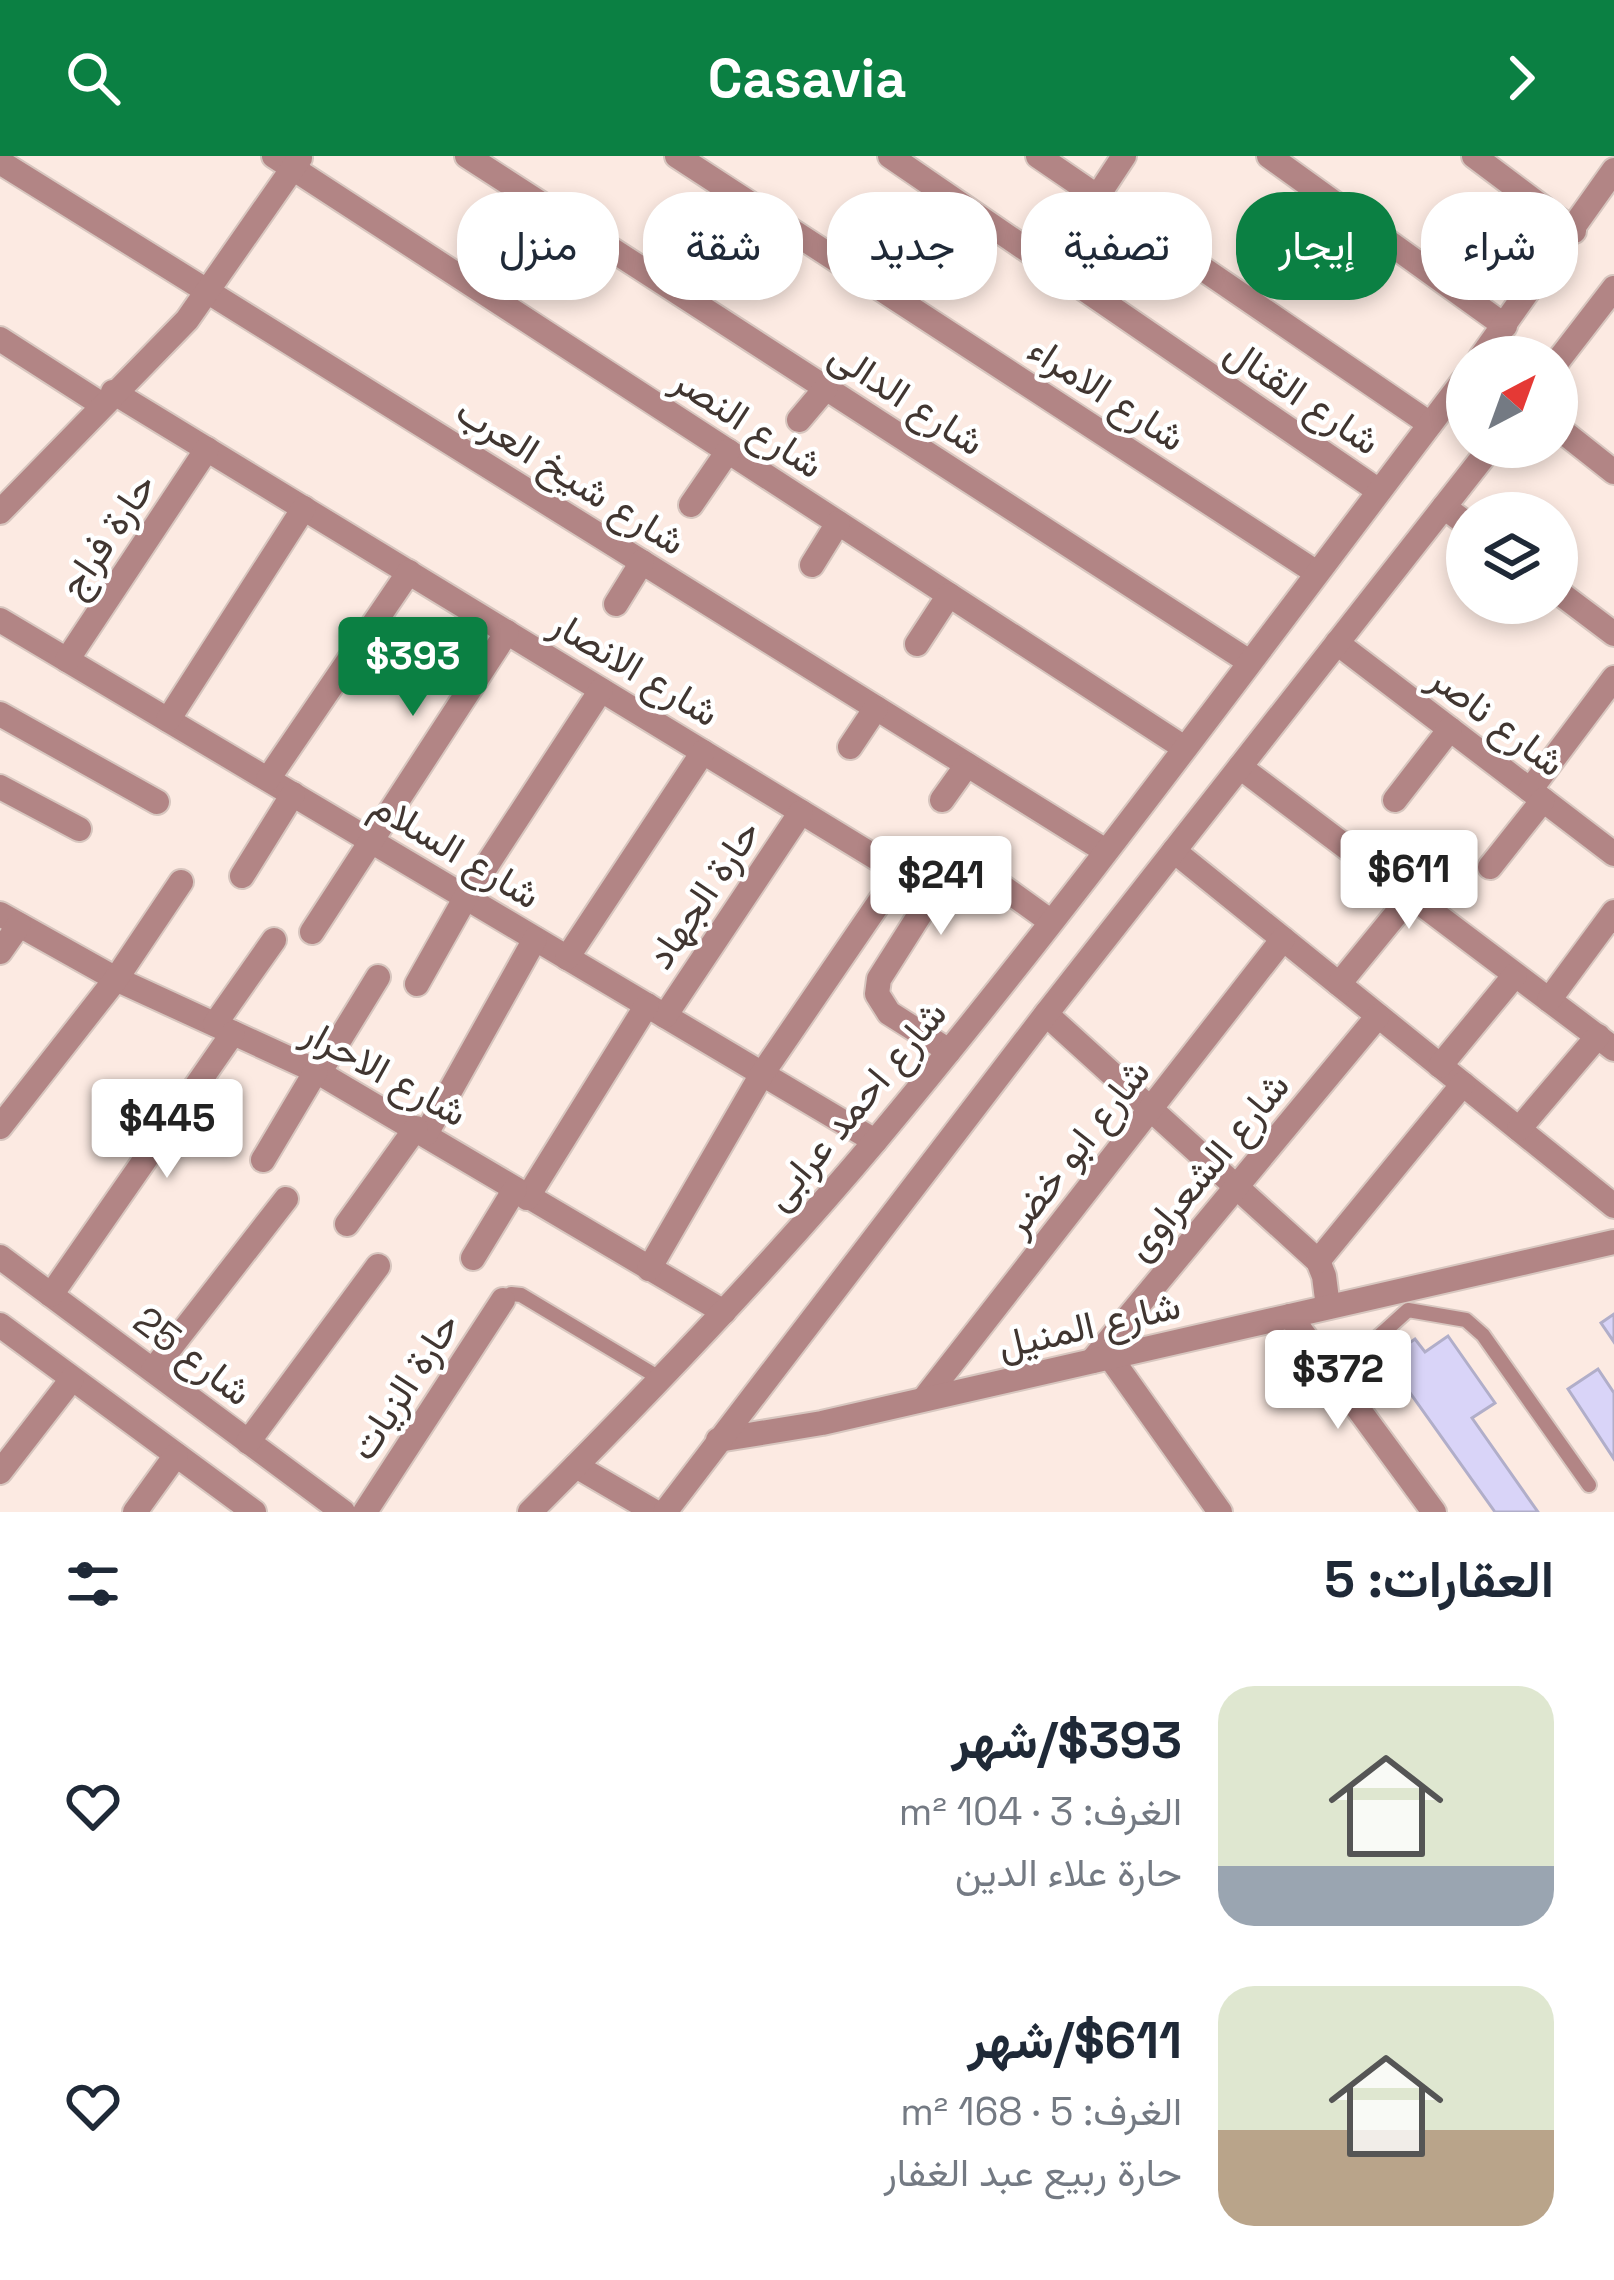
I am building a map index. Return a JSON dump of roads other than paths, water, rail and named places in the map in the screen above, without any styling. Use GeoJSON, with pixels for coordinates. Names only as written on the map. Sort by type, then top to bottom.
{"type":"FeatureCollection","features":[{"type":"Feature","properties":{"kind":"street","name":"شارع الدالى"},"geometry":{"type":"LineString","coordinates":[[467,156],[1248,661]]}},
{"type":"Feature","properties":{"kind":"street","name":"شارع الامراء"},"geometry":{"type":"LineString","coordinates":[[677,156],[1317,572]]}},
{"type":"Feature","properties":{"kind":"street","name":"شارع القنال"},"geometry":{"type":"LineString","coordinates":[[890,156],[1378,491]]}},
{"type":"Feature","properties":{"kind":"street"},"geometry":{"type":"LineString","coordinates":[[1038,156],[1090,192]]}},
{"type":"Feature","properties":{"kind":"street"},"geometry":{"type":"LineString","coordinates":[[1100,192],[1124,156]]}},
{"type":"Feature","properties":{"kind":"street"},"geometry":{"type":"LineString","coordinates":[[1269,156],[1505,326]]}},
{"type":"Feature","properties":{"kind":"street"},"geometry":{"type":"LineString","coordinates":[[1474,156],[1522,192]]}},
{"type":"Feature","properties":{"kind":"street"},"geometry":{"type":"LineString","coordinates":[[2,505],[164,346],[207,292],[289,160]]}},
{"type":"Feature","properties":{"kind":"street","name":"شارع النصر"},"geometry":{"type":"LineString","coordinates":[[289,160],[1183,747]]}},
{"type":"Feature","properties":{"kind":"street","name":"شارع شيخ العرب"},"geometry":{"type":"LineString","coordinates":[[0,162],[1104,850]]}},
{"type":"Feature","properties":{"kind":"street"},"geometry":{"type":"LineString","coordinates":[[1578,225],[1614,170]]}},
{"type":"Feature","properties":{"kind":"street"},"geometry":{"type":"LineString","coordinates":[[1212,275],[1430,424]]}},
{"type":"Feature","properties":{"kind":"street"},"geometry":{"type":"LineString","coordinates":[[1577,336],[1614,288]]}},
{"type":"Feature","properties":{"kind":"street"},"geometry":{"type":"LineString","coordinates":[[1497,336],[1524,300]]}},
{"type":"Feature","properties":{"kind":"street","name":"شارع الانصار"},"geometry":{"type":"LineString","coordinates":[[0,338],[207,449],[934,893]]}},
{"type":"Feature","properties":{"kind":"street"},"geometry":{"type":"LineString","coordinates":[[799,420],[826,388]]}},
{"type":"Feature","properties":{"kind":"street","name":"شارع احمد عرابى"},"geometry":{"type":"LineString","coordinates":[[530,1512],[724,1312],[875,1141],[1050,921],[1446,403]]}},
{"type":"Feature","properties":{"kind":"street"},"geometry":{"type":"LineString","coordinates":[[1578,444],[1614,472]]}},
{"type":"Feature","properties":{"kind":"street","name":"حارة فراج"},"geometry":{"type":"LineString","coordinates":[[67,660],[207,449]]}},
{"type":"Feature","properties":{"kind":"street"},"geometry":{"type":"LineString","coordinates":[[692,505],[728,451]]}},
{"type":"Feature","properties":{"kind":"street"},"geometry":{"type":"LineString","coordinates":[[665,1512],[1046,1014],[1475,468]]}},
{"type":"Feature","properties":{"kind":"street"},"geometry":{"type":"LineString","coordinates":[[168,720],[304,508]]}},
{"type":"Feature","properties":{"kind":"street"},"geometry":{"type":"LineString","coordinates":[[812,565],[838,523]]}},
{"type":"Feature","properties":{"kind":"street"},"geometry":{"type":"LineString","coordinates":[[616,604],[642,562]]}},
{"type":"Feature","properties":{"kind":"street"},"geometry":{"type":"LineString","coordinates":[[268,779],[409,572]]}},
{"type":"Feature","properties":{"kind":"street"},"geometry":{"type":"LineString","coordinates":[[917,644],[949,595]]}},
{"type":"Feature","properties":{"kind":"street"},"geometry":{"type":"LineString","coordinates":[[1578,607],[1614,634]]}},
{"type":"Feature","properties":{"kind":"street","name":"شارع السلام"},"geometry":{"type":"LineString","coordinates":[[0,620],[875,1141]]}},
{"type":"Feature","properties":{"kind":"street"},"geometry":{"type":"LineString","coordinates":[[312,932],[507,632]]}},
{"type":"Feature","properties":{"kind":"street","name":"شارع ناصر"},"geometry":{"type":"LineString","coordinates":[[1337,643],[1614,854]]}},
{"type":"Feature","properties":{"kind":"street"},"geometry":{"type":"LineString","coordinates":[[1490,867],[1614,678]]}},
{"type":"Feature","properties":{"kind":"street"},"geometry":{"type":"LineString","coordinates":[[417,983],[466,898],[601,690]]}},
{"type":"Feature","properties":{"kind":"street"},"geometry":{"type":"LineString","coordinates":[[850,747],[876,708]]}},
{"type":"Feature","properties":{"kind":"street"},"geometry":{"type":"LineString","coordinates":[[0,714],[157,802]]}},
{"type":"Feature","properties":{"kind":"street"},"geometry":{"type":"LineString","coordinates":[[1395,800],[1450,729]]}},
{"type":"Feature","properties":{"kind":"street"},"geometry":{"type":"LineString","coordinates":[[567,958],[703,752]]}},
{"type":"Feature","properties":{"kind":"street"},"geometry":{"type":"LineString","coordinates":[[942,800],[967,765]]}},
{"type":"Feature","properties":{"kind":"street"},"geometry":{"type":"LineString","coordinates":[[1240,767],[1606,1043],[1519,1130]]}},
{"type":"Feature","properties":{"kind":"street"},"geometry":{"type":"LineString","coordinates":[[0,787],[79,829]]}},
{"type":"Feature","properties":{"kind":"street"},"geometry":{"type":"LineString","coordinates":[[242,876],[292,794]]}},
{"type":"Feature","properties":{"kind":"street","name":"حارة الجهاد"},"geometry":{"type":"LineString","coordinates":[[473,1258],[801,812]]}},
{"type":"Feature","properties":{"kind":"street"},"geometry":{"type":"LineString","coordinates":[[1174,851],[1614,1206]]}},
{"type":"Feature","properties":{"kind":"street"},"geometry":{"type":"LineString","coordinates":[[949,1051],[889,1013],[877,994],[879,979],[950,870],[969,865],[1050,921]]}},
{"type":"Feature","properties":{"kind":"street"},"geometry":{"type":"LineString","coordinates":[[650,1269],[762,1074],[900,872]]}},
{"type":"Feature","properties":{"kind":"street"},"geometry":{"type":"LineString","coordinates":[[0,1127],[116,980],[181,882]]}},
{"type":"Feature","properties":{"kind":"street"},"geometry":{"type":"LineString","coordinates":[[1339,984],[1411,896]]}},
{"type":"Feature","properties":{"kind":"street"},"geometry":{"type":"LineString","coordinates":[[1549,1000],[1614,912]]}},
{"type":"Feature","properties":{"kind":"street"},"geometry":{"type":"LineString","coordinates":[[0,952],[10,920]]}},
{"type":"Feature","properties":{"kind":"street","name":"شارع الاحرار"},"geometry":{"type":"LineString","coordinates":[[10,920],[116,980],[318,1072],[724,1312]]}},
{"type":"Feature","properties":{"kind":"street"},"geometry":{"type":"LineString","coordinates":[[347,1224],[421,1131],[535,939]]}},
{"type":"Feature","properties":{"kind":"street","name":"شارع ابو خضر"},"geometry":{"type":"LineString","coordinates":[[925,1399],[1283,939]]}},
{"type":"Feature","properties":{"kind":"street"},"geometry":{"type":"LineString","coordinates":[[51,1295],[224,1028],[274,940]]}},
{"type":"Feature","properties":{"kind":"street"},"geometry":{"type":"LineString","coordinates":[[1440,1066],[1515,974]]}},
{"type":"Feature","properties":{"kind":"street"},"geometry":{"type":"LineString","coordinates":[[263,1160],[378,977]]}},
{"type":"Feature","properties":{"kind":"street"},"geometry":{"type":"LineString","coordinates":[[1046,1014],[1318,1262],[1328,1307]]}},
{"type":"Feature","properties":{"kind":"street","name":"شارع الشعراوى"},"geometry":{"type":"LineString","coordinates":[[1101,1359],[1378,1016]]}},
{"type":"Feature","properties":{"kind":"street"},"geometry":{"type":"LineString","coordinates":[[1318,1262],[1463,1084]]}},
{"type":"Feature","properties":{"kind":"street"},"geometry":{"type":"LineString","coordinates":[[153,1370],[286,1199]]}},
{"type":"Feature","properties":{"kind":"street","name":"شارع المنيل"},"geometry":{"type":"LineString","coordinates":[[718,1440],[822,1423],[1614,1241]]}},
{"type":"Feature","properties":{"kind":"street","name":"شارع 25"},"geometry":{"type":"LineString","coordinates":[[0,1257],[343,1512]]}},
{"type":"Feature","properties":{"kind":"street"},"geometry":{"type":"LineString","coordinates":[[248,1442],[378,1266]]}},
{"type":"Feature","properties":{"kind":"street","name":"حارة الزيات"},"geometry":{"type":"LineString","coordinates":[[365,1512],[503,1300]]}},
{"type":"Feature","properties":{"kind":"street"},"geometry":{"type":"LineString","coordinates":[[1290,1316],[1434,1512]]}},
{"type":"Feature","properties":{"kind":"street"},"geometry":{"type":"LineString","coordinates":[[0,1325],[254,1512]]}},
{"type":"Feature","properties":{"kind":"street"},"geometry":{"type":"LineString","coordinates":[[1101,1359],[1220,1512]]}},
{"type":"Feature","properties":{"kind":"street"},"geometry":{"type":"LineString","coordinates":[[0,1472],[72,1379]]}},
{"type":"Feature","properties":{"kind":"street"},"geometry":{"type":"LineString","coordinates":[[135,1512],[176,1455]]}},
{"type":"Feature","properties":{"kind":"street"},"geometry":{"type":"LineString","coordinates":[[576,1466],[655,1512]]}},
{"type":"Feature","properties":{"kind":"lane"},"geometry":{"type":"LineString","coordinates":[[503,1300],[521,1294],[661,1379]]}},
{"type":"Feature","properties":{"kind":"lane"},"geometry":{"type":"LineString","coordinates":[[1326,1365],[1356,1357],[1408,1310],[1466,1320],[1483,1336],[1589,1485]]}}]}
